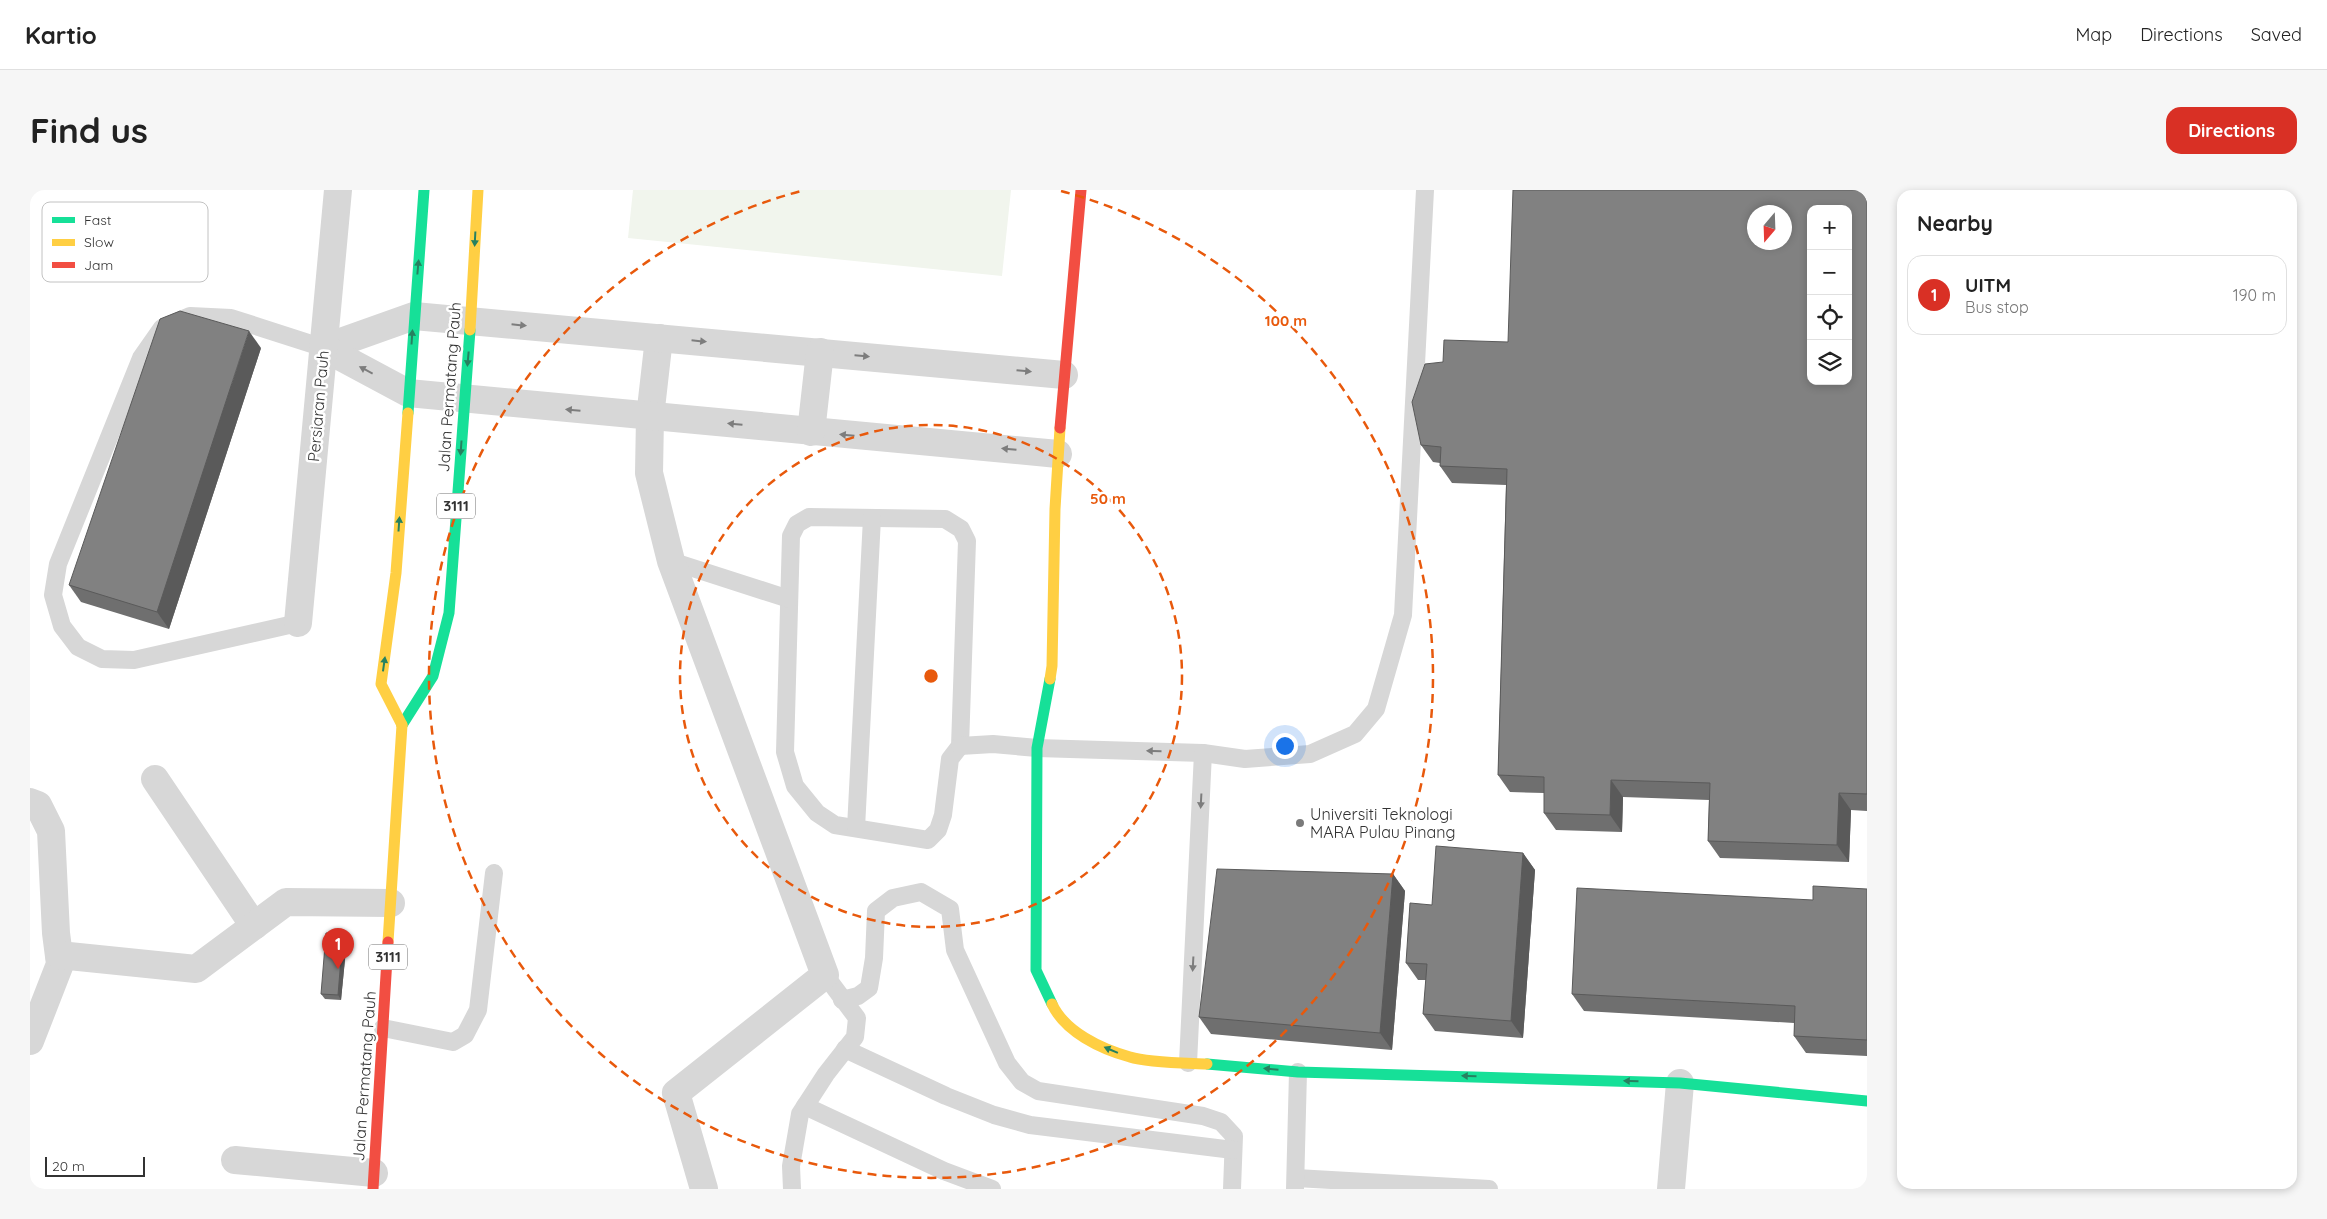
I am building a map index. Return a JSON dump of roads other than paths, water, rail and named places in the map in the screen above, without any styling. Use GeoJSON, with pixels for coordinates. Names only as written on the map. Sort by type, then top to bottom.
{"type":"FeatureCollection","features":[{"type":"Feature","properties":{"kind":"street","name":"Persiaran Pauh"},"geometry":{"type":"LineString","coordinates":[[298,623],[338,190]]}},
{"type":"Feature","properties":{"kind":"street"},"geometry":{"type":"LineString","coordinates":[[402,725],[381,684],[396,573],[424,190]]}},
{"type":"Feature","properties":{"kind":"street","name":"Jalan Permatang Pauh"},"geometry":{"type":"LineString","coordinates":[[373,1181],[402,725],[433,676],[449,612],[471,320],[478,190]]}},
{"type":"Feature","properties":{"kind":"street"},"geometry":{"type":"LineString","coordinates":[[1081,190],[1058,454],[1052,666],[1037,748],[1036,970],[1058,1017],[1091,1042],[1131,1058],[1298,1072],[1680,1083],[1867,1101]]}},
{"type":"Feature","properties":{"kind":"street"},"geometry":{"type":"LineString","coordinates":[[324,348],[414,316],[1064,375]]}},
{"type":"Feature","properties":{"kind":"street"},"geometry":{"type":"LineString","coordinates":[[659,338],[650,417],[649,473],[671,561],[825,975],[676,1093],[704,1189]]}},
{"type":"Feature","properties":{"kind":"street"},"geometry":{"type":"LineString","coordinates":[[324,348],[408,393],[1058,454]]}},
{"type":"Feature","properties":{"kind":"street"},"geometry":{"type":"LineString","coordinates":[[811,432],[820,352]]}},
{"type":"Feature","properties":{"kind":"street"},"geometry":{"type":"LineString","coordinates":[[155,779],[254,926]]}},
{"type":"Feature","properties":{"kind":"street"},"geometry":{"type":"LineString","coordinates":[[30,802],[38,805],[51,831],[60,964],[57,976],[30,1041]]}},
{"type":"Feature","properties":{"kind":"street"},"geometry":{"type":"LineString","coordinates":[[59,954],[196,969],[286,902],[391,903]]}},
{"type":"Feature","properties":{"kind":"street"},"geometry":{"type":"LineString","coordinates":[[1671,1189],[1680,1083]]}},
{"type":"Feature","properties":{"kind":"street"},"geometry":{"type":"LineString","coordinates":[[235,1160],[373,1181]]}},
{"type":"Feature","properties":{"kind":"lane"},"geometry":{"type":"LineString","coordinates":[[960,746],[993,744],[1037,748],[1203,753],[1245,759],[1310,754],[1355,734],[1376,710],[1403,615],[1425,190]]}},
{"type":"Feature","properties":{"kind":"lane"},"geometry":{"type":"LineString","coordinates":[[298,623],[134,660],[102,659],[78,647],[62,626],[53,595],[58,564],[141,358],[162,328],[190,316],[231,318],[324,348]]}},
{"type":"Feature","properties":{"kind":"lane"},"geometry":{"type":"LineString","coordinates":[[809,517],[945,519],[961,529],[967,541],[960,746],[950,759],[943,816],[938,830],[928,840],[835,825],[817,813],[795,786],[785,752],[789,599],[791,536],[797,524],[809,517]]}},
{"type":"Feature","properties":{"kind":"lane"},"geometry":{"type":"LineString","coordinates":[[856,828],[872,518]]}},
{"type":"Feature","properties":{"kind":"lane"},"geometry":{"type":"LineString","coordinates":[[671,561],[789,599]]}},
{"type":"Feature","properties":{"kind":"lane"},"geometry":{"type":"LineString","coordinates":[[1188,1063],[1203,753]]}},
{"type":"Feature","properties":{"kind":"lane"},"geometry":{"type":"LineString","coordinates":[[383,1028],[453,1042],[465,1035],[478,1010],[494,873]]}},
{"type":"Feature","properties":{"kind":"lane"},"geometry":{"type":"LineString","coordinates":[[842,1000],[858,996],[869,988],[874,958],[876,911],[893,898],[921,892],[950,909],[955,950],[1007,1064],[1022,1082],[1038,1091],[1203,1116],[1221,1122],[1234,1136],[1232,1189]]}},
{"type":"Feature","properties":{"kind":"lane"},"geometry":{"type":"LineString","coordinates":[[793,1189],[793,1158],[800,1114],[855,1037],[856,1018],[825,975]]}},
{"type":"Feature","properties":{"kind":"lane"},"geometry":{"type":"LineString","coordinates":[[845,1049],[946,1096],[994,1115],[1030,1125],[1233,1150]]}},
{"type":"Feature","properties":{"kind":"lane"},"geometry":{"type":"LineString","coordinates":[[1298,1072],[1296,1183],[1489,1189]]}},
{"type":"Feature","properties":{"kind":"lane"},"geometry":{"type":"LineString","coordinates":[[805,1106],[944,1171],[992,1189]]}},
{"type":"Feature","properties":{"kind":"place","name":"Universiti Teknologi MARA Pulau Pinang"},"geometry":{"type":"Point","coordinates":[1300,823]}},
{"type":"Feature","properties":{"kind":"place","name":"UITM"},"geometry":{"type":"Point","coordinates":[338,969]}}]}
